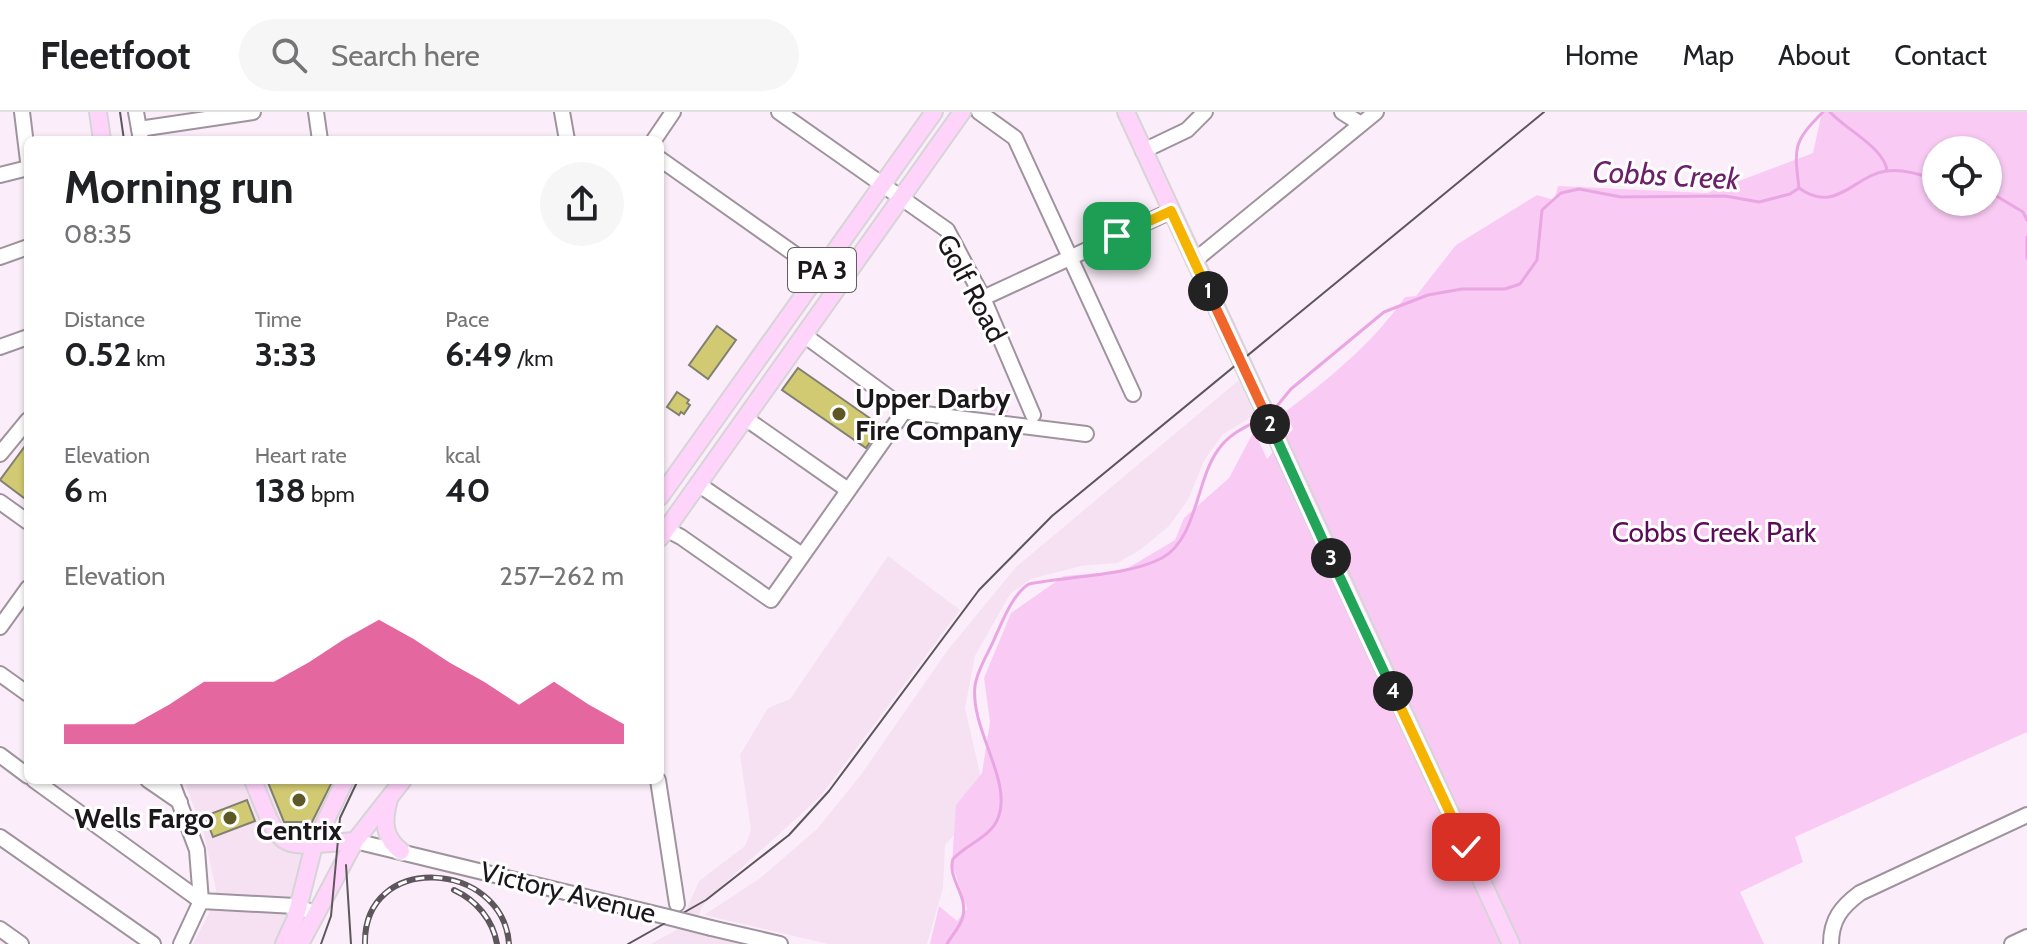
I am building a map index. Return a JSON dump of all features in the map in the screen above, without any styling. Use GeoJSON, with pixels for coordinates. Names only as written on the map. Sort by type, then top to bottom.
{"type":"FeatureCollection","features":[{"type":"Feature","properties":{"kind":"main road"},"geometry":{"type":"LineString","coordinates":[[98,112],[101,136]]}},
{"type":"Feature","properties":{"kind":"main road","name":"PA 3"},"geometry":{"type":"LineString","coordinates":[[664,491],[934,112]]}},
{"type":"Feature","properties":{"kind":"main road","name":"PA 3"},"geometry":{"type":"LineString","coordinates":[[664,528],[962,112]]}},
{"type":"Feature","properties":{"kind":"main road"},"geometry":{"type":"LineString","coordinates":[[1126,112],[1511,944]]}},
{"type":"Feature","properties":{"kind":"main road"},"geometry":{"type":"LineString","coordinates":[[761,355],[780,369]]}},
{"type":"Feature","properties":{"kind":"main road"},"geometry":{"type":"LineString","coordinates":[[255,784],[278,837],[296,845],[355,841]]}},
{"type":"Feature","properties":{"kind":"main road"},"geometry":{"type":"LineString","coordinates":[[284,944],[299,907],[314,845],[343,784]]}},
{"type":"Feature","properties":{"kind":"main road"},"geometry":{"type":"LineString","coordinates":[[300,944],[355,841],[389,788]]}},
{"type":"Feature","properties":{"kind":"main road"},"geometry":{"type":"LineString","coordinates":[[389,788],[386,831],[393,845],[401,851]]}},
{"type":"Feature","properties":{"kind":"street"},"geometry":{"type":"LineString","coordinates":[[22,112],[25,136]]}},
{"type":"Feature","properties":{"kind":"street"},"geometry":{"type":"LineString","coordinates":[[136,112],[140,135],[253,112]]}},
{"type":"Feature","properties":{"kind":"street"},"geometry":{"type":"LineString","coordinates":[[316,112],[319,136]]}},
{"type":"Feature","properties":{"kind":"street"},"geometry":{"type":"LineString","coordinates":[[562,112],[566,136]]}},
{"type":"Feature","properties":{"kind":"street"},"geometry":{"type":"LineString","coordinates":[[657,136],[673,112]]}},
{"type":"Feature","properties":{"kind":"street","name":"Golf Road"},"geometry":{"type":"LineString","coordinates":[[779,112],[947,230],[983,298],[1033,415]]}},
{"type":"Feature","properties":{"kind":"street"},"geometry":{"type":"LineString","coordinates":[[979,112],[1015,138],[1068,259],[1133,394]]}},
{"type":"Feature","properties":{"kind":"street"},"geometry":{"type":"LineString","coordinates":[[1143,151],[1187,130],[1205,112]]}},
{"type":"Feature","properties":{"kind":"street"},"geometry":{"type":"LineString","coordinates":[[1342,112],[1361,124]]}},
{"type":"Feature","properties":{"kind":"street"},"geometry":{"type":"LineString","coordinates":[[1194,261],[1376,112]]}},
{"type":"Feature","properties":{"kind":"street"},"geometry":{"type":"LineString","coordinates":[[664,162],[820,272]]}},
{"type":"Feature","properties":{"kind":"street"},"geometry":{"type":"LineString","coordinates":[[0,175],[24,169]]}},
{"type":"Feature","properties":{"kind":"street"},"geometry":{"type":"LineString","coordinates":[[983,298],[1171,211]]}},
{"type":"Feature","properties":{"kind":"street"},"geometry":{"type":"LineString","coordinates":[[0,257],[24,248]]}},
{"type":"Feature","properties":{"kind":"street"},"geometry":{"type":"LineString","coordinates":[[804,335],[905,410],[919,415],[1086,434]]}},
{"type":"Feature","properties":{"kind":"street"},"geometry":{"type":"LineString","coordinates":[[0,347],[24,338]]}},
{"type":"Feature","properties":{"kind":"street"},"geometry":{"type":"LineString","coordinates":[[664,532],[681,537],[771,600],[905,410]]}},
{"type":"Feature","properties":{"kind":"street"},"geometry":{"type":"LineString","coordinates":[[745,418],[848,490]]}},
{"type":"Feature","properties":{"kind":"street"},"geometry":{"type":"LineString","coordinates":[[0,454],[24,425]]}},
{"type":"Feature","properties":{"kind":"street"},"geometry":{"type":"LineString","coordinates":[[698,484],[802,555]]}},
{"type":"Feature","properties":{"kind":"street"},"geometry":{"type":"LineString","coordinates":[[0,502],[24,519]]}},
{"type":"Feature","properties":{"kind":"street"},"geometry":{"type":"LineString","coordinates":[[0,627],[14,607]]}},
{"type":"Feature","properties":{"kind":"street"},"geometry":{"type":"LineString","coordinates":[[0,674],[24,691]]}},
{"type":"Feature","properties":{"kind":"street"},"geometry":{"type":"LineString","coordinates":[[0,755],[24,773]]}},
{"type":"Feature","properties":{"kind":"street"},"geometry":{"type":"LineString","coordinates":[[40,784],[201,901],[299,907],[316,915]]}},
{"type":"Feature","properties":{"kind":"street"},"geometry":{"type":"LineString","coordinates":[[154,784],[180,802]]}},
{"type":"Feature","properties":{"kind":"street"},"geometry":{"type":"LineString","coordinates":[[173,784],[197,850],[201,901],[181,944]]}},
{"type":"Feature","properties":{"kind":"street"},"geometry":{"type":"LineString","coordinates":[[658,784],[674,913]]}},
{"type":"Feature","properties":{"kind":"street"},"geometry":{"type":"LineString","coordinates":[[1831,944],[1832,928],[1843,905],[1860,893],[2027,815]]}},
{"type":"Feature","properties":{"kind":"street"},"geometry":{"type":"LineString","coordinates":[[0,837],[153,944]]}},
{"type":"Feature","properties":{"kind":"street","name":"Victory Avenue"},"geometry":{"type":"LineString","coordinates":[[355,841],[674,913],[711,928],[780,944]]}},
{"type":"Feature","properties":{"kind":"street"},"geometry":{"type":"LineString","coordinates":[[0,929],[21,944]]}},
{"type":"Feature","properties":{"kind":"street"},"geometry":{"type":"LineString","coordinates":[[2012,944],[2027,937]]}},
{"type":"Feature","properties":{"kind":"shaded area"},"geometry":{"type":"Polygon","coordinates":[[[1239,380],[1255,415],[1223,434],[1204,461],[1188,500],[1169,526],[1140,550],[1117,563],[1081,566],[1031,579],[1010,594],[975,656],[965,708],[982,782],[981,806],[945,845],[943,888],[927,944],[828,944],[704,915],[759,879],[817,829],[860,776],[947,651],[1016,567],[1239,380]]]}},
{"type":"Feature","properties":{"kind":"shaded area"},"geometry":{"type":"Polygon","coordinates":[[[888,556],[960,610],[820,797],[706,900],[690,932],[740,944],[651,944],[678,929],[699,881],[745,846],[751,830],[740,755],[768,708],[790,699],[888,556]]]}},
{"type":"Feature","properties":{"kind":"shaded area"},"geometry":{"type":"Polygon","coordinates":[[[185,784],[336,784],[294,885],[290,917],[276,944],[193,944],[209,913],[216,890],[204,834],[185,784]]]}},
{"type":"Feature","properties":{"kind":"green space","name":"Cobbs Creek Park"},"geometry":{"type":"Polygon","coordinates":[[[1822,112],[2027,112],[2027,732],[1795,837],[1803,862],[1740,892],[1764,944],[930,944],[939,906],[957,921],[967,909],[952,864],[956,805],[982,773],[990,722],[984,678],[1011,613],[1064,576],[1123,571],[1175,540],[1184,518],[1229,478],[1254,431],[1267,459],[1293,429],[1285,412],[1350,359],[1379,330],[1405,297],[1416,296],[1456,245],[1537,195],[1554,200],[1558,186],[1707,193],[1813,153],[1822,112]]]}},
{"type":"Feature","properties":{"kind":"green space"},"geometry":{"type":"Polygon","coordinates":[[[974,389],[1010,393],[1008,413],[972,409],[974,389]]]}},
{"type":"Feature","properties":{"kind":"building"},"geometry":{"type":"Polygon","coordinates":[[[717,326],[736,340],[708,379],[689,365],[717,326]]]}},
{"type":"Feature","properties":{"kind":"building","name":"Upper Darby Fire Company"},"geometry":{"type":"Polygon","coordinates":[[[798,368],[881,426],[866,448],[782,390],[798,368]]]}},
{"type":"Feature","properties":{"kind":"building"},"geometry":{"type":"Polygon","coordinates":[[[677,392],[689,400],[687,403],[690,405],[684,414],[681,412],[679,415],[667,407],[677,392]]]}},
{"type":"Feature","properties":{"kind":"building"},"geometry":{"type":"Polygon","coordinates":[[[24,447],[24,498],[0,480],[24,447]]]}},
{"type":"Feature","properties":{"kind":"building","name":"Centrix"},"geometry":{"type":"Polygon","coordinates":[[[269,784],[331,784],[312,822],[284,822],[269,784]]]}},
{"type":"Feature","properties":{"kind":"building","name":"Wells Fargo"},"geometry":{"type":"Polygon","coordinates":[[[247,800],[255,821],[213,837],[205,816],[247,800]]]}},
{"type":"Feature","properties":{"kind":"waterway","name":"Cobbs Creek"},"geometry":{"type":"LineString","coordinates":[[1272,412],[1291,389],[1384,312],[1428,295],[1462,289],[1505,289],[1520,284],[1537,260],[1542,210],[1561,193],[1579,189],[1621,197],[1725,196],[1759,202],[1790,194],[1799,188],[1796,154],[1801,138],[1823,112]]}},
{"type":"Feature","properties":{"kind":"waterway"},"geometry":{"type":"LineString","coordinates":[[1830,112],[1879,154],[1887,171]]}},
{"type":"Feature","properties":{"kind":"waterway"},"geometry":{"type":"LineString","coordinates":[[1799,188],[1812,195],[1835,196],[1886,171],[1922,175]]}},
{"type":"Feature","properties":{"kind":"waterway"},"geometry":{"type":"LineString","coordinates":[[2002,199],[2023,212],[2027,220]]}},
{"type":"Feature","properties":{"kind":"waterway"},"geometry":{"type":"LineString","coordinates":[[2027,237],[2027,258]]}},
{"type":"Feature","properties":{"kind":"waterway","name":"Cobbs Creek"},"geometry":{"type":"LineString","coordinates":[[947,944],[960,923],[964,908],[953,873],[953,859],[995,825],[1001,803],[996,771],[979,720],[975,686],[1010,607],[1029,584],[1132,569],[1162,558],[1174,549],[1182,537],[1211,462],[1222,444],[1263,418]]}},
{"type":"Feature","properties":{"kind":"tram line"},"geometry":{"type":"LineString","coordinates":[[120,112],[123,136]]}},
{"type":"Feature","properties":{"kind":"tram line"},"geometry":{"type":"LineString","coordinates":[[628,944],[706,900],[789,835],[829,791],[979,590],[1052,516],[1544,112]]}},
{"type":"Feature","properties":{"kind":"tram line"},"geometry":{"type":"LineString","coordinates":[[321,944],[331,916],[340,818],[356,784]]}},
{"type":"Feature","properties":{"kind":"tram line"},"geometry":{"type":"LineString","coordinates":[[346,865],[351,944]]}},
{"type":"Feature","properties":{"kind":"railway"},"geometry":{"type":"LineString","coordinates":[[365,944],[370,914],[386,893],[408,881],[434,878],[460,883],[484,895],[501,916],[509,944]]}},
{"type":"Feature","properties":{"kind":"railway"},"geometry":{"type":"LineString","coordinates":[[454,890],[482,912],[492,927],[497,944]]}},
{"type":"Feature","properties":{"kind":"place","name":"Upper Darby Fire Company"},"geometry":{"type":"Point","coordinates":[839,414]}},
{"type":"Feature","properties":{"kind":"place","name":"Centrix"},"geometry":{"type":"Point","coordinates":[299,800]}},
{"type":"Feature","properties":{"kind":"place","name":"Wells Fargo"},"geometry":{"type":"Point","coordinates":[230,818]}},
{"type":"Feature","properties":{"kind":"route"},"geometry":{"type":"LineString","coordinates":[[1117,236],[1171,211],[1466,847]]}}]}
